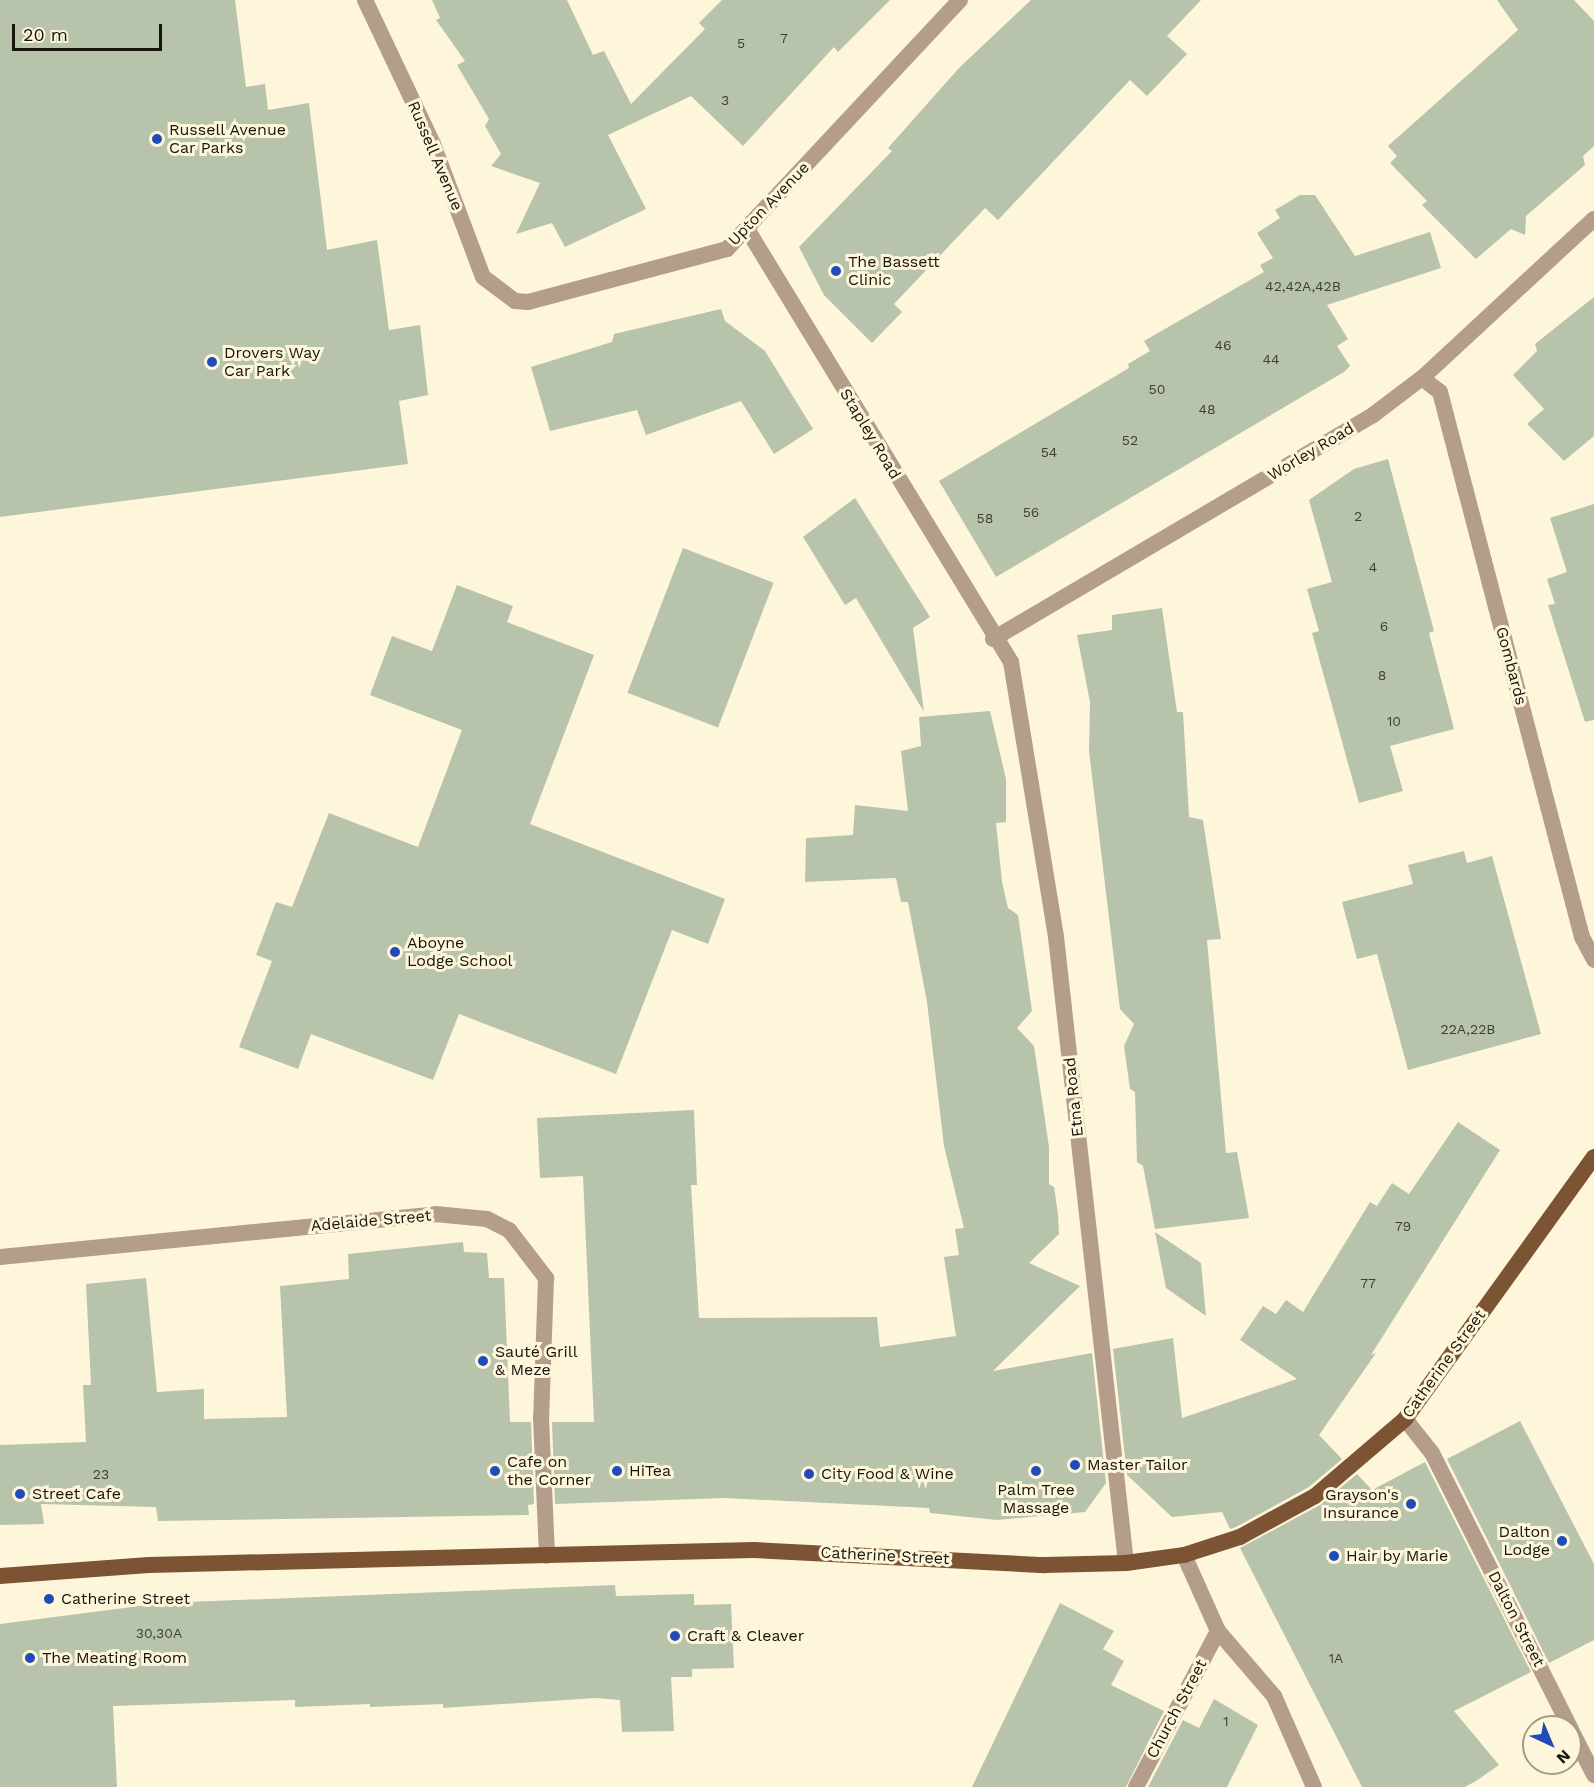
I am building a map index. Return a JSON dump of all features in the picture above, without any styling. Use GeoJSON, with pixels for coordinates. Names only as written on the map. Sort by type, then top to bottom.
{"type":"FeatureCollection","features":[{"type":"Feature","properties":{"kind":"main road","name":"Catherine Street"},"geometry":{"type":"LineString","coordinates":[[0,1576],[149,1565],[754,1550],[1045,1565],[1126,1563],[1184,1555],[1240,1537],[1315,1496],[1405,1419],[1594,1157]]}},
{"type":"Feature","properties":{"kind":"street","name":"Russell Avenue"},"geometry":{"type":"LineString","coordinates":[[365,0],[433,144],[483,277],[515,301]]}},
{"type":"Feature","properties":{"kind":"street","name":"Upton Avenue"},"geometry":{"type":"LineString","coordinates":[[515,301],[727,249],[960,0]]}},
{"type":"Feature","properties":{"kind":"street","name":"Worley Road"},"geometry":{"type":"LineString","coordinates":[[993,639],[1373,415],[1422,378],[1594,219]]}},
{"type":"Feature","properties":{"kind":"street","name":"Stapley Road"},"geometry":{"type":"LineString","coordinates":[[747,229],[993,639]]}},
{"type":"Feature","properties":{"kind":"street","name":"Gombards"},"geometry":{"type":"LineString","coordinates":[[1422,378],[1440,392],[1582,937],[1594,960]]}},
{"type":"Feature","properties":{"kind":"street","name":"Etna Road"},"geometry":{"type":"LineString","coordinates":[[993,639],[1011,662],[1056,937],[1126,1563]]}},
{"type":"Feature","properties":{"kind":"street","name":"Adelaide Street"},"geometry":{"type":"LineString","coordinates":[[0,1257],[435,1214],[487,1220],[518,1239],[546,1278],[541,1418],[547,1556]]}},
{"type":"Feature","properties":{"kind":"street","name":"Dalton Street"},"geometry":{"type":"LineString","coordinates":[[1405,1419],[1432,1453],[1564,1715]]}},
{"type":"Feature","properties":{"kind":"street"},"geometry":{"type":"LineString","coordinates":[[1184,1555],[1218,1631],[1275,1696],[1314,1787]]}},
{"type":"Feature","properties":{"kind":"street","name":"Church Street"},"geometry":{"type":"LineString","coordinates":[[1136,1787],[1218,1631]]}},
{"type":"Feature","properties":{"kind":"street","name":"Dalton Street"},"geometry":{"type":"LineString","coordinates":[[1582,1751],[1594,1775]]}},
{"type":"Feature","properties":{"kind":"building"},"geometry":{"type":"Polygon","coordinates":[[[0,0],[235,0],[246,87],[265,84],[268,110],[309,103],[327,250],[377,240],[389,330],[420,325],[428,395],[399,401],[408,464],[0,517],[0,0]]]}},
{"type":"Feature","properties":{"kind":"building"},"geometry":{"type":"Polygon","coordinates":[[[432,0],[567,0],[593,55],[604,51],[631,104],[705,29],[699,23],[722,0],[890,0],[838,52],[834,47],[743,146],[691,96],[608,135],[646,209],[565,247],[552,223],[516,234],[540,183],[491,166],[501,154],[485,126],[489,119],[457,65],[465,61],[436,20],[440,18],[432,0]]]}},
{"type":"Feature","properties":{"kind":"building"},"geometry":{"type":"Polygon","coordinates":[[[1031,0],[1201,0],[1167,36],[1187,54],[1147,96],[1130,80],[998,220],[985,208],[894,304],[902,312],[872,343],[824,295],[799,247],[892,151],[888,148],[959,68],[1031,0]]]}},
{"type":"Feature","properties":{"kind":"building"},"geometry":{"type":"Polygon","coordinates":[[[1497,0],[1574,0],[1594,21],[1594,146],[1583,156],[1585,165],[1526,216],[1525,235],[1511,229],[1476,259],[1422,205],[1427,201],[1390,163],[1397,156],[1388,146],[1518,30],[1497,0]]]}},
{"type":"Feature","properties":{"kind":"building"},"geometry":{"type":"Polygon","coordinates":[[[1300,195],[1315,195],[1355,256],[1430,232],[1441,268],[1327,305],[1348,339],[1337,346],[1350,366],[1344,372],[996,577],[939,481],[1129,368],[1128,364],[1150,351],[1144,341],[1264,272],[1260,265],[1273,258],[1257,233],[1280,218],[1275,210],[1300,195]]]}},
{"type":"Feature","properties":{"kind":"building"},"geometry":{"type":"Polygon","coordinates":[[[1594,297],[1594,436],[1564,461],[1527,424],[1544,409],[1513,375],[1537,351],[1535,344],[1594,297]]]}},
{"type":"Feature","properties":{"kind":"building"},"geometry":{"type":"Polygon","coordinates":[[[721,309],[725,321],[765,351],[813,429],[774,454],[741,401],[646,435],[637,410],[550,431],[531,367],[612,342],[614,334],[721,309]]]}},
{"type":"Feature","properties":{"kind":"building"},"geometry":{"type":"Polygon","coordinates":[[[1388,459],[1434,631],[1429,633],[1454,729],[1390,746],[1403,791],[1359,803],[1312,633],[1319,631],[1307,589],[1332,582],[1309,500],[1354,469],[1388,459]]]}},
{"type":"Feature","properties":{"kind":"building"},"geometry":{"type":"Polygon","coordinates":[[[855,498],[930,617],[913,628],[924,712],[856,598],[845,605],[803,537],[855,498]]]}},
{"type":"Feature","properties":{"kind":"building"},"geometry":{"type":"Polygon","coordinates":[[[1594,504],[1594,720],[1585,722],[1548,605],[1555,604],[1547,579],[1567,572],[1550,518],[1594,504]]]}},
{"type":"Feature","properties":{"kind":"building"},"geometry":{"type":"Polygon","coordinates":[[[683,548],[774,583],[718,727],[627,693],[683,548]]]}},
{"type":"Feature","properties":{"kind":"building"},"geometry":{"type":"Polygon","coordinates":[[[457,585],[513,606],[507,622],[594,655],[530,824],[725,899],[708,944],[672,930],[616,1074],[459,1014],[433,1080],[311,1034],[298,1069],[239,1047],[272,961],[256,955],[276,902],[292,907],[329,813],[418,847],[462,730],[370,695],[392,636],[432,651],[457,585]]]}},
{"type":"Feature","properties":{"kind":"building"},"geometry":{"type":"Polygon","coordinates":[[[1162,608],[1177,712],[1183,712],[1189,817],[1203,820],[1221,939],[1207,940],[1226,1153],[1237,1152],[1249,1218],[1155,1229],[1143,1166],[1137,1162],[1135,1092],[1130,1089],[1124,1046],[1134,1024],[1120,1009],[1089,751],[1090,702],[1077,635],[1112,630],[1112,615],[1162,608]]]}},
{"type":"Feature","properties":{"kind":"building"},"geometry":{"type":"Polygon","coordinates":[[[990,711],[1006,779],[1006,822],[996,823],[1002,882],[1008,908],[1018,915],[1032,1011],[1017,1028],[1034,1046],[1049,1147],[1049,1184],[1054,1187],[1058,1214],[1059,1234],[1029,1263],[1080,1286],[993,1371],[1092,1353],[1106,1483],[1085,1512],[997,1520],[930,1513],[929,1508],[724,1498],[555,1504],[552,1422],[594,1422],[583,1176],[540,1178],[537,1118],[694,1110],[697,1185],[691,1185],[699,1318],[877,1317],[880,1347],[956,1336],[944,1257],[959,1255],[955,1229],[964,1228],[944,1146],[927,1002],[908,902],[901,902],[896,878],[805,882],[806,838],[853,835],[855,805],[908,811],[901,751],[921,746],[919,717],[990,711]]]}},
{"type":"Feature","properties":{"kind":"building"},"geometry":{"type":"Polygon","coordinates":[[[1464,851],[1467,863],[1492,856],[1541,1034],[1408,1070],[1377,954],[1357,959],[1342,902],[1413,884],[1408,865],[1464,851]]]}},
{"type":"Feature","properties":{"kind":"building"},"geometry":{"type":"Polygon","coordinates":[[[1458,1122],[1500,1150],[1371,1355],[1376,1353],[1319,1435],[1342,1459],[1309,1487],[1236,1527],[1230,1529],[1222,1512],[1172,1517],[1127,1475],[1113,1349],[1173,1338],[1182,1418],[1297,1379],[1240,1340],[1263,1306],[1276,1314],[1286,1300],[1303,1312],[1370,1202],[1377,1206],[1392,1183],[1409,1194],[1458,1122]]]}},
{"type":"Feature","properties":{"kind":"building"},"geometry":{"type":"Polygon","coordinates":[[[1155,1232],[1201,1263],[1206,1316],[1166,1288],[1155,1232]]]}},
{"type":"Feature","properties":{"kind":"building"},"geometry":{"type":"Polygon","coordinates":[[[463,1242],[464,1252],[487,1253],[489,1278],[504,1278],[510,1422],[531,1422],[534,1504],[528,1505],[529,1515],[158,1521],[156,1507],[41,1504],[44,1524],[0,1525],[0,1445],[86,1442],[83,1385],[91,1385],[86,1284],[146,1278],[157,1392],[204,1389],[204,1419],[287,1417],[280,1286],[349,1279],[348,1254],[463,1242]]]}},
{"type":"Feature","properties":{"kind":"building"},"geometry":{"type":"Polygon","coordinates":[[[1520,1421],[1594,1564],[1594,1640],[1549,1663],[1447,1459],[1520,1421]]]}},
{"type":"Feature","properties":{"kind":"building"},"geometry":{"type":"Polygon","coordinates":[[[1425,1462],[1531,1672],[1454,1711],[1499,1765],[1476,1781],[1465,1787],[1362,1787],[1240,1548],[1320,1505],[1357,1474],[1372,1490],[1425,1462]]]}},
{"type":"Feature","properties":{"kind":"building"},"geometry":{"type":"Polygon","coordinates":[[[615,1585],[616,1596],[694,1594],[694,1605],[731,1604],[734,1668],[692,1669],[692,1677],[671,1677],[674,1731],[622,1732],[620,1700],[595,1698],[443,1708],[443,1704],[295,1707],[295,1700],[113,1706],[117,1787],[0,1787],[0,1624],[163,1603],[615,1585]]]}},
{"type":"Feature","properties":{"kind":"building"},"geometry":{"type":"Polygon","coordinates":[[[1060,1603],[1114,1631],[1103,1649],[1124,1661],[1111,1685],[1164,1711],[1126,1787],[972,1787],[1060,1603]]]}},
{"type":"Feature","properties":{"kind":"building"},"geometry":{"type":"Polygon","coordinates":[[[1214,1699],[1258,1725],[1227,1787],[1148,1787],[1183,1720],[1199,1728],[1214,1699]]]}},
{"type":"Feature","properties":{"kind":"place","name":"Russell Avenue Car Parks"},"geometry":{"type":"Point","coordinates":[157,139]}},
{"type":"Feature","properties":{"kind":"place","name":"The Bassett Clinic"},"geometry":{"type":"Point","coordinates":[836,271]}},
{"type":"Feature","properties":{"kind":"place","name":"Drovers Way Car Park"},"geometry":{"type":"Point","coordinates":[212,362]}},
{"type":"Feature","properties":{"kind":"place","name":"Aboyne Lodge School"},"geometry":{"type":"Point","coordinates":[395,952]}},
{"type":"Feature","properties":{"kind":"place","name":"Sauté Grill & Meze"},"geometry":{"type":"Point","coordinates":[483,1361]}},
{"type":"Feature","properties":{"kind":"place","name":"Master Tailor"},"geometry":{"type":"Point","coordinates":[1075,1465]}},
{"type":"Feature","properties":{"kind":"place","name":"Cafe on the Corner"},"geometry":{"type":"Point","coordinates":[495,1471]}},
{"type":"Feature","properties":{"kind":"place","name":"HiTea"},"geometry":{"type":"Point","coordinates":[617,1471]}},
{"type":"Feature","properties":{"kind":"place","name":"Palm Tree Massage"},"geometry":{"type":"Point","coordinates":[1036,1471]}},
{"type":"Feature","properties":{"kind":"place","name":"City Food & Wine"},"geometry":{"type":"Point","coordinates":[809,1474]}},
{"type":"Feature","properties":{"kind":"place","name":"Street Cafe"},"geometry":{"type":"Point","coordinates":[20,1494]}},
{"type":"Feature","properties":{"kind":"place","name":"Grayson's Insurance"},"geometry":{"type":"Point","coordinates":[1411,1504]}},
{"type":"Feature","properties":{"kind":"place","name":"Dalton Lodge"},"geometry":{"type":"Point","coordinates":[1562,1541]}},
{"type":"Feature","properties":{"kind":"place","name":"Hair by Marie"},"geometry":{"type":"Point","coordinates":[1334,1556]}},
{"type":"Feature","properties":{"kind":"place","name":"Catherine Street"},"geometry":{"type":"Point","coordinates":[49,1599]}},
{"type":"Feature","properties":{"kind":"place","name":"Craft & Cleaver"},"geometry":{"type":"Point","coordinates":[675,1636]}},
{"type":"Feature","properties":{"kind":"place","name":"The Meating Room"},"geometry":{"type":"Point","coordinates":[30,1658]}}]}
